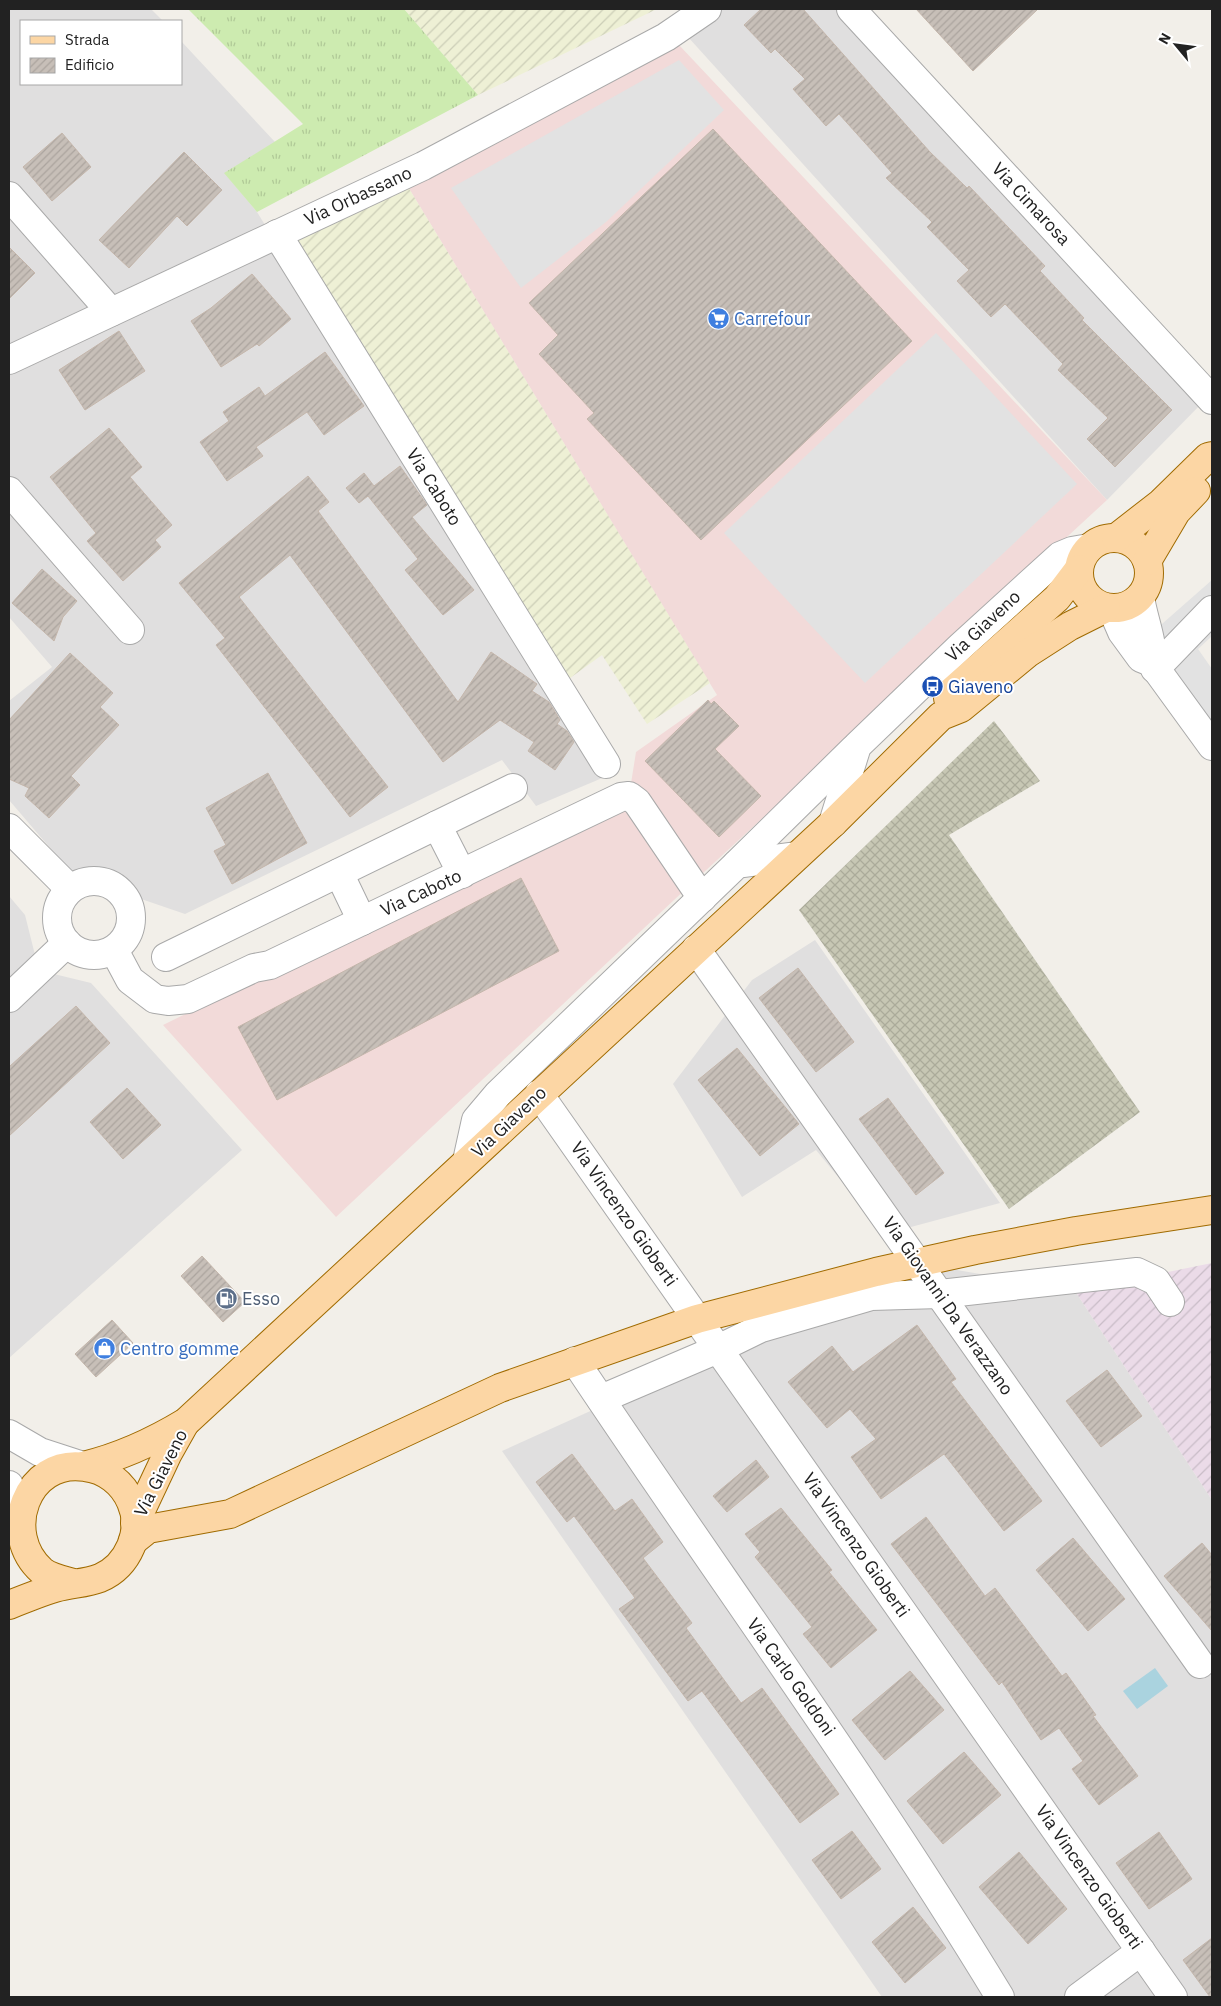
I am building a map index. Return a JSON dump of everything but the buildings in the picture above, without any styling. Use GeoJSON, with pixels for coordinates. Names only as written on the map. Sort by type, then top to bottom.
{"type":"FeatureCollection","features":[{"type":"Feature","properties":{"kind":"main road"},"geometry":{"type":"LineString","coordinates":[[1116,538],[1161,503],[1208,457],[1212,456]]}},
{"type":"Feature","properties":{"kind":"main road"},"geometry":{"type":"LineString","coordinates":[[1147,561],[1176,512],[1212,473]]}},
{"type":"Feature","properties":{"kind":"main road"},"geometry":{"type":"LineString","coordinates":[[1116,538],[1124,539],[1141,550],[1150,571],[1149,581],[1140,597],[1128,606],[1109,608],[1096,604],[1084,593],[1079,577],[1084,559],[1100,540],[1116,538]]}},
{"type":"Feature","properties":{"kind":"main road","name":"Via Giaveno"},"geometry":{"type":"LineString","coordinates":[[941,716],[949,694],[1057,598],[1084,559]]}},
{"type":"Feature","properties":{"kind":"main road","name":"Via Giaveno"},"geometry":{"type":"LineString","coordinates":[[74,1583],[57,1579],[43,1572],[31,1560],[23,1546],[14,1543],[20,1512],[26,1497],[35,1484],[46,1475],[59,1469],[108,1460],[133,1451],[186,1422],[833,823],[941,716],[961,708],[1028,654],[1070,626],[1109,608]]}},
{"type":"Feature","properties":{"kind":"main road"},"geometry":{"type":"LineString","coordinates":[[134,1532],[230,1514],[500,1388],[697,1319],[918,1263],[1076,1231],[1212,1210]]}},
{"type":"Feature","properties":{"kind":"main road","name":"Via Giaveno"},"geometry":{"type":"LineString","coordinates":[[9,1605],[56,1587],[92,1581],[110,1572],[123,1560],[167,1455],[186,1422]]}},
{"type":"Feature","properties":{"kind":"main road","name":"Via Giaveno"},"geometry":{"type":"LineString","coordinates":[[83,1466],[104,1473],[119,1484],[132,1503],[134,1532]]}},
{"type":"Feature","properties":{"kind":"street","name":"Via Cimarosa"},"geometry":{"type":"LineString","coordinates":[[851,9],[1212,400]]}},
{"type":"Feature","properties":{"kind":"street","name":"Via Orbassano"},"geometry":{"type":"LineString","coordinates":[[9,360],[423,166],[666,37],[699,11]]}},
{"type":"Feature","properties":{"kind":"street"},"geometry":{"type":"LineString","coordinates":[[9,196],[111,312]]}},
{"type":"Feature","properties":{"kind":"street","name":"Via Caboto"},"geometry":{"type":"LineString","coordinates":[[278,234],[606,764]]}},
{"type":"Feature","properties":{"kind":"street"},"geometry":{"type":"LineString","coordinates":[[9,492],[130,630]]}},
{"type":"Feature","properties":{"kind":"street","name":"Via Giaveno"},"geometry":{"type":"LineString","coordinates":[[833,823],[857,746],[960,647],[1060,556],[1072,551],[1084,559]]}},
{"type":"Feature","properties":{"kind":"street"},"geometry":{"type":"LineString","coordinates":[[1140,597],[1143,617],[1153,649],[1153,666]]}},
{"type":"Feature","properties":{"kind":"street"},"geometry":{"type":"LineString","coordinates":[[1109,608],[1122,632],[1140,658],[1153,666],[1212,746]]}},
{"type":"Feature","properties":{"kind":"street"},"geometry":{"type":"LineString","coordinates":[[1153,666],[1212,610]]}},
{"type":"Feature","properties":{"kind":"street"},"geometry":{"type":"LineString","coordinates":[[467,1161],[476,1120],[498,1094],[857,746]]}},
{"type":"Feature","properties":{"kind":"street"},"geometry":{"type":"LineString","coordinates":[[166,957],[513,788]]}},
{"type":"Feature","properties":{"kind":"street","name":"Via Caboto"},"geometry":{"type":"LineString","coordinates":[[114,950],[130,980],[155,1000],[188,999],[254,968],[270,965],[612,800],[629,796],[637,802],[702,898]]}},
{"type":"Feature","properties":{"kind":"street"},"geometry":{"type":"LineString","coordinates":[[437,825],[462,874]]}},
{"type":"Feature","properties":{"kind":"street"},"geometry":{"type":"LineString","coordinates":[[9,828],[70,889]]}},
{"type":"Feature","properties":{"kind":"street"},"geometry":{"type":"LineString","coordinates":[[737,864],[796,856]]}},
{"type":"Feature","properties":{"kind":"street"},"geometry":{"type":"LineString","coordinates":[[339,873],[362,921]]}},
{"type":"Feature","properties":{"kind":"street"},"geometry":{"type":"LineString","coordinates":[[101,881],[116,888],[127,900],[131,915],[129,931],[114,950],[98,955],[89,955],[81,953],[67,943],[59,928],[58,911],[64,896],[70,889],[85,882],[101,881]]}},
{"type":"Feature","properties":{"kind":"street"},"geometry":{"type":"LineString","coordinates":[[9,998],[67,943]]}},
{"type":"Feature","properties":{"kind":"street","name":"Via Giovanni Da Verazzano"},"geometry":{"type":"LineString","coordinates":[[696,949],[1200,1664]]}},
{"type":"Feature","properties":{"kind":"street","name":"Via Vincenzo Gioberti"},"geometry":{"type":"LineString","coordinates":[[539,1094],[1173,1997]]}},
{"type":"Feature","properties":{"kind":"street"},"geometry":{"type":"LineString","coordinates":[[600,1399],[718,1349],[761,1328],[871,1296],[940,1294],[1137,1272],[1156,1281],[1170,1302]]}},
{"type":"Feature","properties":{"kind":"street","name":"Via Carlo Goldoni"},"geometry":{"type":"LineString","coordinates":[[575,1361],[855,1769],[1000,1997]]}},
{"type":"Feature","properties":{"kind":"street"},"geometry":{"type":"LineString","coordinates":[[9,1434],[40,1452],[83,1466]]}},
{"type":"Feature","properties":{"kind":"street"},"geometry":{"type":"LineString","coordinates":[[9,1485],[14,1543]]}},
{"type":"Feature","properties":{"kind":"street"},"geometry":{"type":"LineString","coordinates":[[1079,1997],[1141,1951]]}},
{"type":"Feature","properties":{"kind":"shaded area"},"geometry":{"type":"Polygon","coordinates":[[[9,9],[151,9],[162,20],[20,20],[20,85],[182,85],[182,42],[275,142],[225,173],[257,212],[607,776],[536,806],[502,760],[185,914],[74,876],[9,800],[9,701],[52,667],[9,617],[9,9]]]}},
{"type":"Feature","properties":{"kind":"shaded area"},"geometry":{"type":"Polygon","coordinates":[[[404,9],[657,9],[478,95],[404,9]]]}},
{"type":"Feature","properties":{"kind":"shaded area"},"geometry":{"type":"Polygon","coordinates":[[[688,9],[850,9],[1205,400],[1107,500],[688,37],[688,9]]]}},
{"type":"Feature","properties":{"kind":"shaded area"},"geometry":{"type":"Polygon","coordinates":[[[679,45],[1107,500],[690,885],[336,1217],[163,1025],[629,796],[636,752],[717,695],[405,182],[679,45]]]}},
{"type":"Feature","properties":{"kind":"shaded area"},"geometry":{"type":"Polygon","coordinates":[[[679,60],[724,110],[606,222],[521,288],[451,188],[679,60]]]}},
{"type":"Feature","properties":{"kind":"shaded area"},"geometry":{"type":"Polygon","coordinates":[[[405,182],[710,683],[647,724],[602,655],[570,678],[554,658],[293,242],[405,182]]]}},
{"type":"Feature","properties":{"kind":"shaded area"},"geometry":{"type":"Polygon","coordinates":[[[936,333],[1077,484],[865,683],[724,533],[936,333]]]}},
{"type":"Feature","properties":{"kind":"shaded area"},"geometry":{"type":"Polygon","coordinates":[[[1212,580],[1212,636],[1198,649],[1212,669],[1212,733],[1172,672],[1154,631],[1212,580]]]}},
{"type":"Feature","properties":{"kind":"shaded area"},"geometry":{"type":"Polygon","coordinates":[[[994,721],[1040,781],[949,835],[1140,1112],[1009,1209],[799,910],[994,721]]]}},
{"type":"Feature","properties":{"kind":"shaded area"},"geometry":{"type":"Polygon","coordinates":[[[9,896],[25,915],[35,955],[54,974],[91,983],[242,1150],[9,1358],[9,896]]]}},
{"type":"Feature","properties":{"kind":"shaded area"},"geometry":{"type":"Polygon","coordinates":[[[815,940],[1000,1203],[885,1234],[816,1150],[742,1197],[673,1084],[752,980],[815,940]]]}},
{"type":"Feature","properties":{"kind":"shaded area"},"geometry":{"type":"Polygon","coordinates":[[[918,1263],[1075,1291],[1212,1500],[1212,1997],[882,1997],[502,1451],[918,1263]]]}},
{"type":"Feature","properties":{"kind":"shaded area"},"geometry":{"type":"Polygon","coordinates":[[[1212,1263],[1212,1500],[1075,1291],[1212,1263]]]}},
{"type":"Feature","properties":{"kind":"green space"},"geometry":{"type":"Polygon","coordinates":[[[188,9],[404,9],[478,95],[257,212],[224,173],[303,124],[188,9]]]}},
{"type":"Feature","properties":{"kind":"water"},"geometry":{"type":"Polygon","coordinates":[[[1155,1668],[1168,1686],[1137,1709],[1123,1691],[1155,1668]]]}},
{"type":"Feature","properties":{"kind":"place","name":"Carrefour"},"geometry":{"type":"Point","coordinates":[718,319]}},
{"type":"Feature","properties":{"kind":"place","name":"Giaveno"},"geometry":{"type":"Point","coordinates":[932,687]}},
{"type":"Feature","properties":{"kind":"place","name":"Esso"},"geometry":{"type":"Point","coordinates":[226,1299]}},
{"type":"Feature","properties":{"kind":"place","name":"Centro gomme"},"geometry":{"type":"Point","coordinates":[104,1349]}}]}
